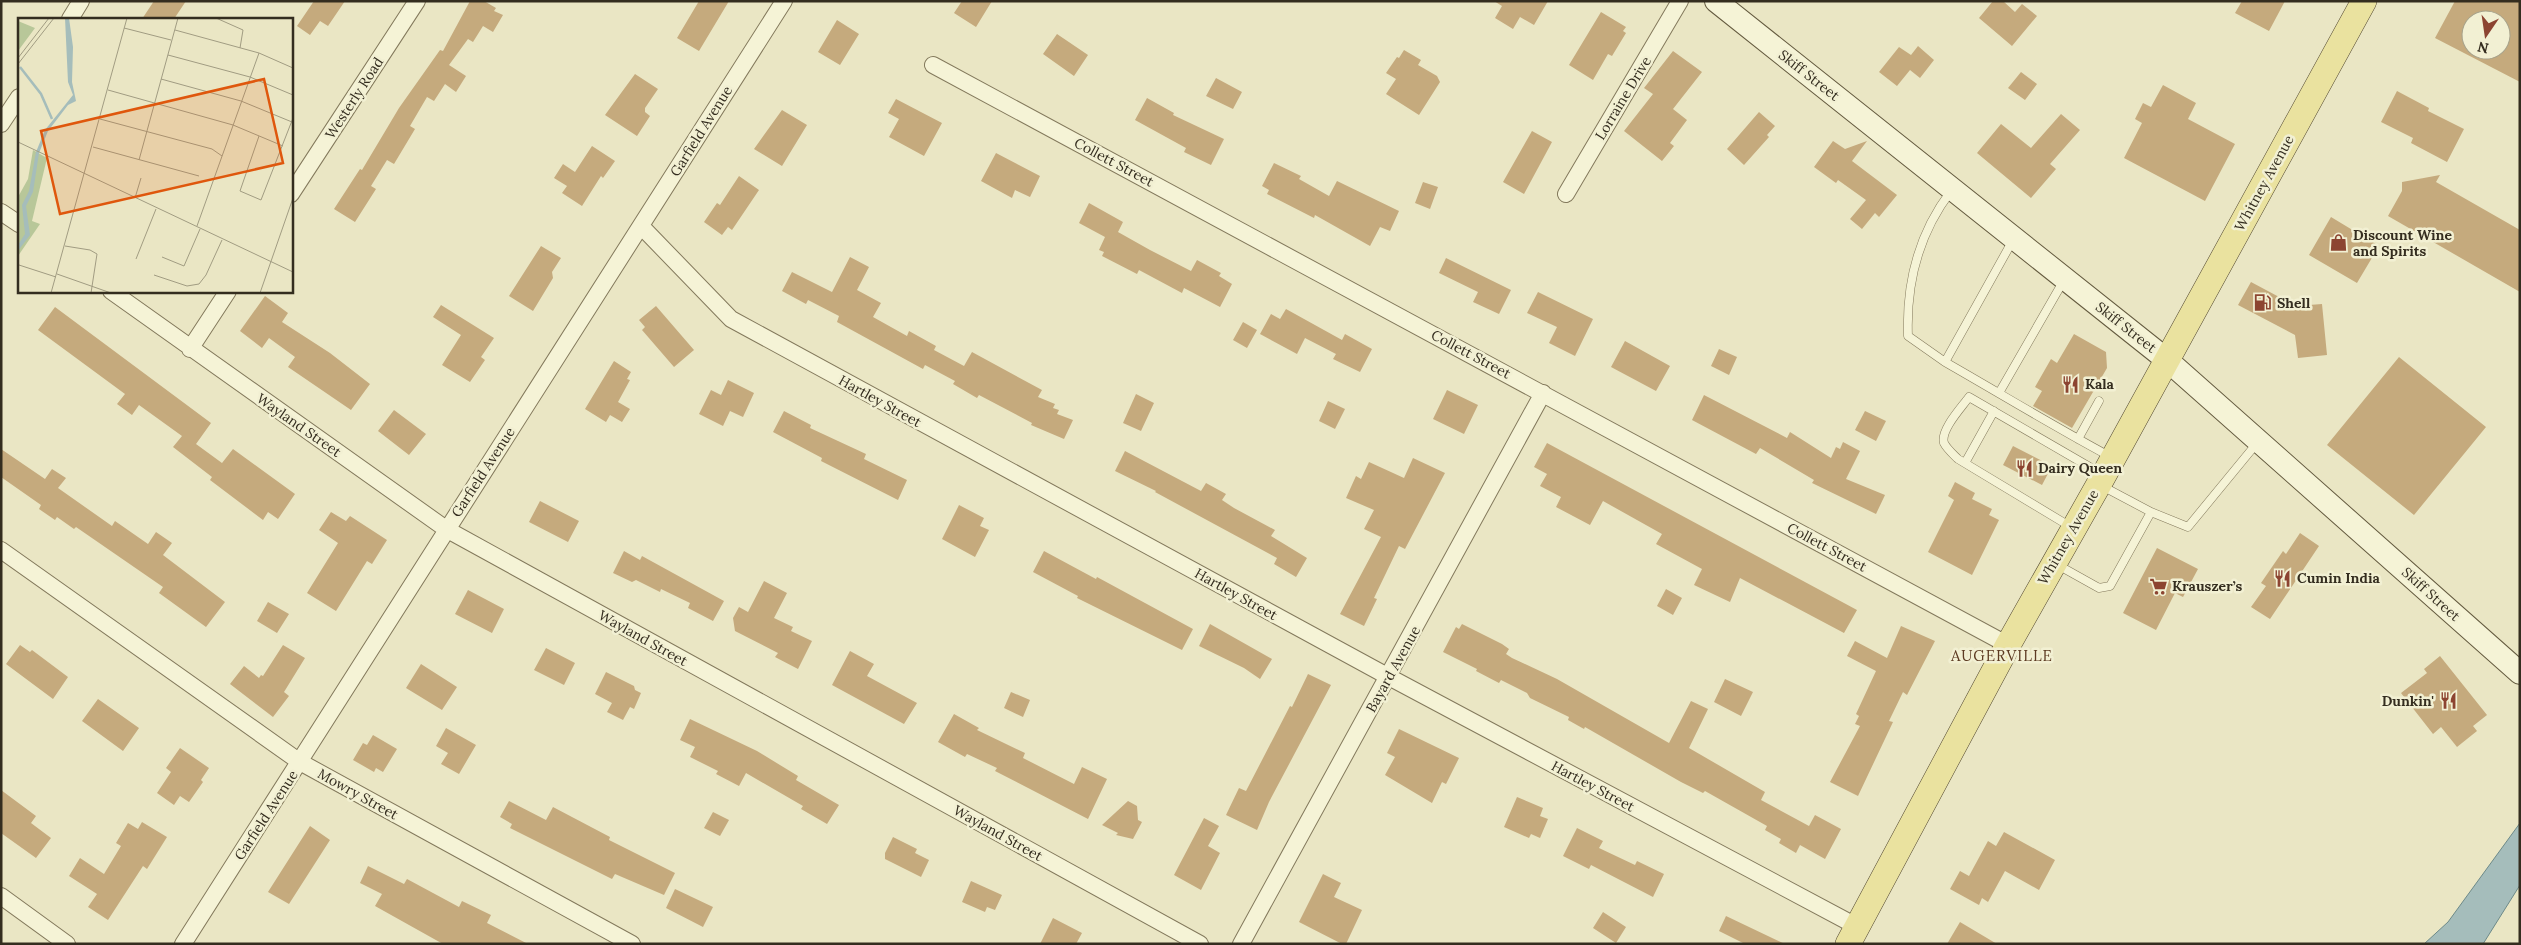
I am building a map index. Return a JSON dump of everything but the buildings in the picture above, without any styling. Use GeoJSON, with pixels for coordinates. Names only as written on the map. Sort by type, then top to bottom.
{"type":"FeatureCollection","features":[{"type":"Feature","properties":{"kind":"main road","name":"Skiff Street"},"geometry":{"type":"LineString","coordinates":[[1716,1],[2167,360],[2520,673]]}},
{"type":"Feature","properties":{"kind":"main road","name":"Whitney Avenue"},"geometry":{"type":"LineString","coordinates":[[1853,935],[2008,645],[2364,1]]}},
{"type":"Feature","properties":{"kind":"street"},"geometry":{"type":"LineString","coordinates":[[71,18],[81,1]]}},
{"type":"Feature","properties":{"kind":"street","name":"Westerly Road"},"geometry":{"type":"LineString","coordinates":[[292,192],[417,1]]}},
{"type":"Feature","properties":{"kind":"street","name":"Garfield Avenue"},"geometry":{"type":"LineString","coordinates":[[182,944],[300,762],[784,1]]}},
{"type":"Feature","properties":{"kind":"street","name":"Lorraine Drive"},"geometry":{"type":"LineString","coordinates":[[1566,194],[1680,1]]}},
{"type":"Feature","properties":{"kind":"street","name":"Collett Street"},"geometry":{"type":"LineString","coordinates":[[933,65],[2008,645]]}},
{"type":"Feature","properties":{"kind":"street"},"geometry":{"type":"LineString","coordinates":[[1,124],[18,98]]}},
{"type":"Feature","properties":{"kind":"street"},"geometry":{"type":"LineString","coordinates":[[1,212],[18,223]]}},
{"type":"Feature","properties":{"kind":"street","name":"Hartley Street"},"geometry":{"type":"LineString","coordinates":[[641,226],[731,319],[1388,677],[1853,935]]}},
{"type":"Feature","properties":{"kind":"street","name":"Wayland Street"},"geometry":{"type":"LineString","coordinates":[[112,292],[446,530],[1200,944]]}},
{"type":"Feature","properties":{"kind":"street"},"geometry":{"type":"LineString","coordinates":[[190,349],[227,292]]}},
{"type":"Feature","properties":{"kind":"street","name":"Bayard Avenue"},"geometry":{"type":"LineString","coordinates":[[1241,944],[1543,393]]}},
{"type":"Feature","properties":{"kind":"street","name":"Mowry Street"},"geometry":{"type":"LineString","coordinates":[[1,550],[300,762],[632,944]]}},
{"type":"Feature","properties":{"kind":"street"},"geometry":{"type":"LineString","coordinates":[[1,896],[67,944]]}},
{"type":"Feature","properties":{"kind":"lane"},"geometry":{"type":"LineString","coordinates":[[1952,189],[1931,222],[1917,258],[1907,304],[1908,336],[1945,362],[2026,411],[2078,439],[2105,472],[2151,512],[2188,527],[2259,441]]}},
{"type":"Feature","properties":{"kind":"lane"},"geometry":{"type":"LineString","coordinates":[[1945,362],[2014,238]]}},
{"type":"Feature","properties":{"kind":"lane"},"geometry":{"type":"LineString","coordinates":[[1998,393],[2064,278]]}},
{"type":"Feature","properties":{"kind":"lane"},"geometry":{"type":"LineString","coordinates":[[2073,528],[1965,464],[1945,445],[1943,438],[1954,416],[1969,397],[2105,472]]}},
{"type":"Feature","properties":{"kind":"lane"},"geometry":{"type":"LineString","coordinates":[[2078,439],[2099,401]]}},
{"type":"Feature","properties":{"kind":"lane"},"geometry":{"type":"LineString","coordinates":[[1965,464],[1994,411]]}},
{"type":"Feature","properties":{"kind":"lane"},"geometry":{"type":"LineString","coordinates":[[2054,562],[2099,588],[2107,588],[2110,586],[2151,512]]}},
{"type":"Feature","properties":{"kind":"water"},"geometry":{"type":"Polygon","coordinates":[[[2520,823],[2520,885],[2483,944],[2424,944],[2448,922],[2520,823]]]}},
{"type":"Feature","properties":{"kind":"place","name":"Discount Wine and Spirits"},"geometry":{"type":"Point","coordinates":[2339,243]}},
{"type":"Feature","properties":{"kind":"place","name":"Shell"},"geometry":{"type":"Point","coordinates":[2263,303]}},
{"type":"Feature","properties":{"kind":"place","name":"Kala"},"geometry":{"type":"Point","coordinates":[2071,384]}},
{"type":"Feature","properties":{"kind":"place","name":"Dairy Queen"},"geometry":{"type":"Point","coordinates":[2024,468]}},
{"type":"Feature","properties":{"kind":"place","name":"Cumin India"},"geometry":{"type":"Point","coordinates":[2283,578]}},
{"type":"Feature","properties":{"kind":"place","name":"Krauszer’s"},"geometry":{"type":"Point","coordinates":[2158,586]}},
{"type":"Feature","properties":{"kind":"place","name":"Dunkin'"},"geometry":{"type":"Point","coordinates":[2448,701]}},
{"type":"Feature","properties":{"kind":"district","name":"AUGERVILLE"},"geometry":{"type":"Point","coordinates":[2002,655]}}]}
